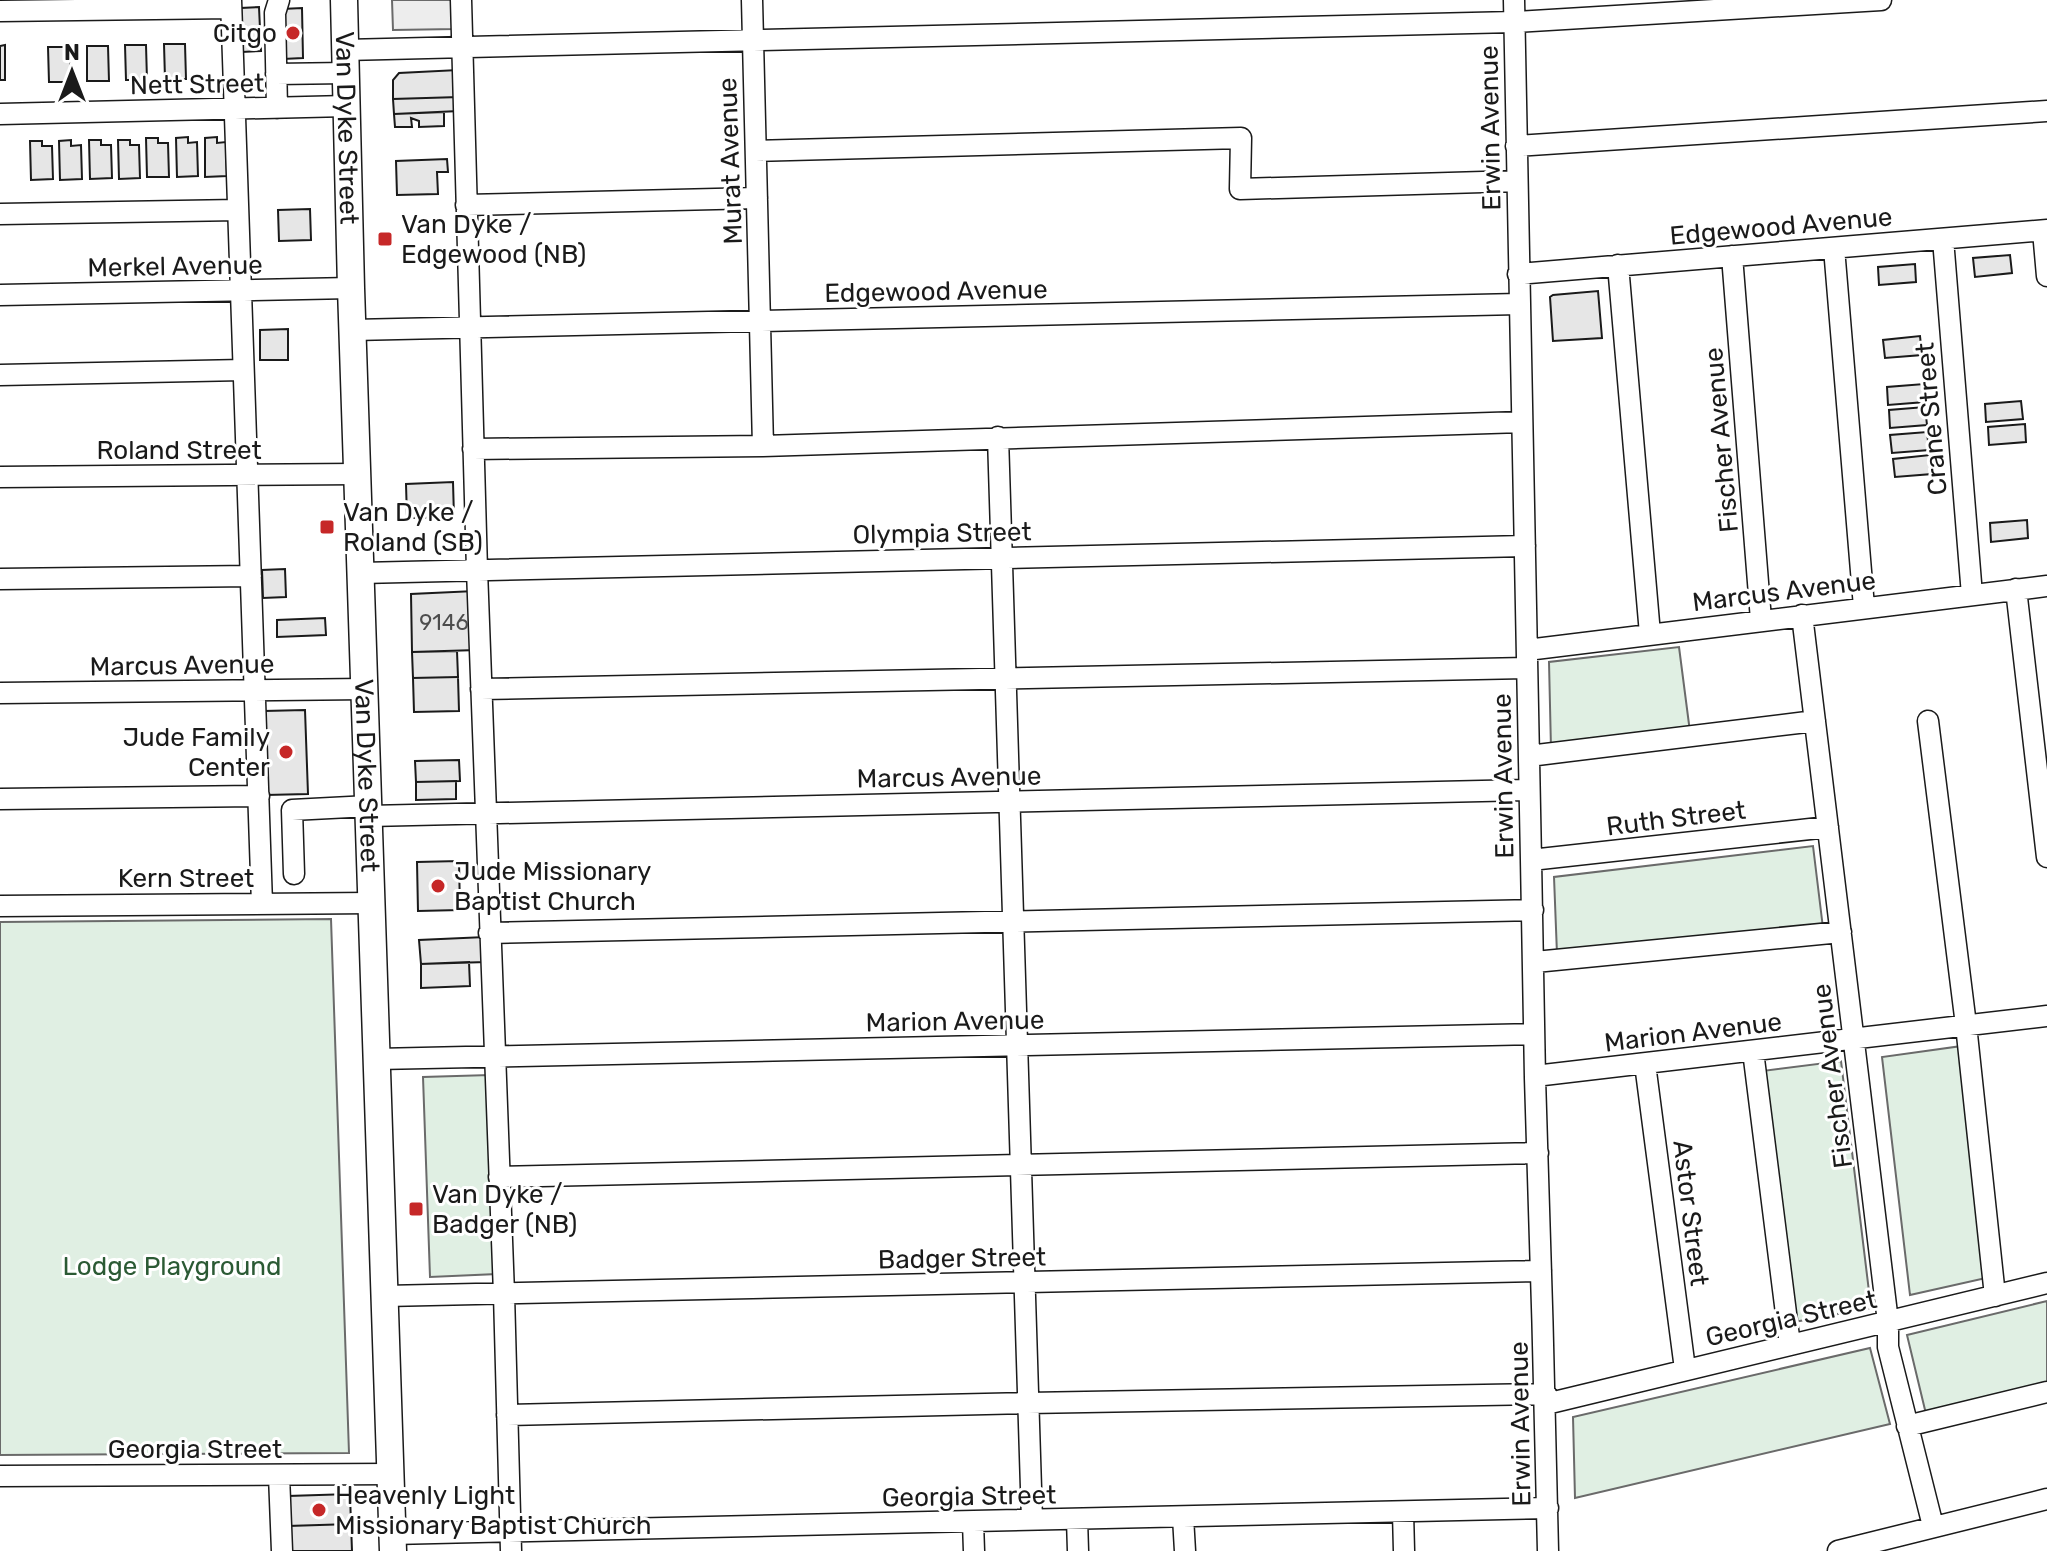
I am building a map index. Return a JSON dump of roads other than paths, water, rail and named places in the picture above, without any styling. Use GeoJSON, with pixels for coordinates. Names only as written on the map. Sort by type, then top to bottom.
{"type":"FeatureCollection","features":[{"type":"Feature","properties":{"kind":"main road","name":"Van Dyke Street"},"geometry":{"type":"LineString","coordinates":[[344,0],[392,1542]]}},
{"type":"Feature","properties":{"kind":"street"},"geometry":{"type":"LineString","coordinates":[[277,108],[275,13],[279,0]]}},
{"type":"Feature","properties":{"kind":"street"},"geometry":{"type":"LineString","coordinates":[[461,0],[473,449],[511,1541]]}},
{"type":"Feature","properties":{"kind":"street","name":"Murat Avenue"},"geometry":{"type":"LineString","coordinates":[[752,0],[763,446]]}},
{"type":"Feature","properties":{"kind":"street","name":"Erwin Avenue"},"geometry":{"type":"LineString","coordinates":[[1514,0],[1534,1034],[1548,1551]]}},
{"type":"Feature","properties":{"kind":"street"},"geometry":{"type":"LineString","coordinates":[[276,74],[346,61],[462,47],[1514,22],[1881,0]]}},
{"type":"Feature","properties":{"kind":"street"},"geometry":{"type":"LineString","coordinates":[[0,11],[231,4],[262,904]]}},
{"type":"Feature","properties":{"kind":"street","name":"Nett Street"},"geometry":{"type":"LineString","coordinates":[[0,114],[347,106]]}},
{"type":"Feature","properties":{"kind":"street"},"geometry":{"type":"LineString","coordinates":[[1516,146],[2047,111]]}},
{"type":"Feature","properties":{"kind":"street"},"geometry":{"type":"LineString","coordinates":[[756,151],[1241,138],[1240,189],[1517,181]]}},
{"type":"Feature","properties":{"kind":"street"},"geometry":{"type":"LineString","coordinates":[[466,205],[757,198]]}},
{"type":"Feature","properties":{"kind":"street"},"geometry":{"type":"LineString","coordinates":[[0,214],[238,210]]}},
{"type":"Feature","properties":{"kind":"street"},"geometry":{"type":"LineString","coordinates":[[2045,230],[2047,276]]}},
{"type":"Feature","properties":{"kind":"street","name":"Edgewood Avenue"},"geometry":{"type":"LineString","coordinates":[[1518,274],[2045,230]]}},
{"type":"Feature","properties":{"kind":"street","name":"Crane Street"},"geometry":{"type":"LineString","coordinates":[[1943,239],[1972,595]]}},
{"type":"Feature","properties":{"kind":"street"},"geometry":{"type":"LineString","coordinates":[[1834,248],[1864,607]]}},
{"type":"Feature","properties":{"kind":"street","name":"Fischer Avenue"},"geometry":{"type":"LineString","coordinates":[[1732,256],[1761,620]]}},
{"type":"Feature","properties":{"kind":"street"},"geometry":{"type":"LineString","coordinates":[[1618,265],[1650,634]]}},
{"type":"Feature","properties":{"kind":"street","name":"Merkel Avenue"},"geometry":{"type":"LineString","coordinates":[[0,295],[351,288]]}},
{"type":"Feature","properties":{"kind":"street","name":"Edgewood Avenue"},"geometry":{"type":"LineString","coordinates":[[353,330],[1519,304]]}},
{"type":"Feature","properties":{"kind":"street"},"geometry":{"type":"LineString","coordinates":[[0,375],[243,370]]}},
{"type":"Feature","properties":{"kind":"street"},"geometry":{"type":"LineString","coordinates":[[473,449],[763,446],[1522,422]]}},
{"type":"Feature","properties":{"kind":"street"},"geometry":{"type":"LineString","coordinates":[[998,437],[1032,1520]]}},
{"type":"Feature","properties":{"kind":"street","name":"Roland Street"},"geometry":{"type":"LineString","coordinates":[[0,477],[358,474]]}},
{"type":"Feature","properties":{"kind":"street","name":"Olympia Street"},"geometry":{"type":"LineString","coordinates":[[361,573],[1525,546]]}},
{"type":"Feature","properties":{"kind":"street"},"geometry":{"type":"LineString","coordinates":[[0,579],[251,576]]}},
{"type":"Feature","properties":{"kind":"street","name":"Marcus Avenue"},"geometry":{"type":"LineString","coordinates":[[481,689],[1005,679],[1527,659],[1650,634],[2047,586]]}},
{"type":"Feature","properties":{"kind":"street"},"geometry":{"type":"LineString","coordinates":[[2016,589],[2047,857]]}},
{"type":"Feature","properties":{"kind":"street","name":"Fischer Avenue"},"geometry":{"type":"LineString","coordinates":[[1802,615],[1888,1322],[1888,1347],[1933,1526]]}},
{"type":"Feature","properties":{"kind":"street","name":"Marcus Avenue"},"geometry":{"type":"LineString","coordinates":[[0,693],[365,689]]}},
{"type":"Feature","properties":{"kind":"street"},"geometry":{"type":"LineString","coordinates":[[1529,756],[1815,721]]}},
{"type":"Feature","properties":{"kind":"street"},"geometry":{"type":"LineString","coordinates":[[1928,721],[1966,1025],[1995,1296]]}},
{"type":"Feature","properties":{"kind":"street","name":"Marcus Avenue"},"geometry":{"type":"LineString","coordinates":[[294,874],[292,810],[485,813],[1529,790]]}},
{"type":"Feature","properties":{"kind":"street"},"geometry":{"type":"LineString","coordinates":[[0,799],[259,796]]}},
{"type":"Feature","properties":{"kind":"street","name":"Ruth Street"},"geometry":{"type":"LineString","coordinates":[[1531,860],[1828,827]]}},
{"type":"Feature","properties":{"kind":"street","name":"Kern Street"},"geometry":{"type":"LineString","coordinates":[[0,906],[372,903]]}},
{"type":"Feature","properties":{"kind":"street"},"geometry":{"type":"LineString","coordinates":[[489,933],[1533,910]]}},
{"type":"Feature","properties":{"kind":"street"},"geometry":{"type":"LineString","coordinates":[[1535,962],[1841,932]]}},
{"type":"Feature","properties":{"kind":"street","name":"Marion Avenue"},"geometry":{"type":"LineString","coordinates":[[1535,1076],[2047,1016]]}},
{"type":"Feature","properties":{"kind":"street","name":"Marion Avenue"},"geometry":{"type":"LineString","coordinates":[[377,1059],[1534,1034]]}},
{"type":"Feature","properties":{"kind":"street"},"geometry":{"type":"LineString","coordinates":[[1753,1051],[1790,1345]]}},
{"type":"Feature","properties":{"kind":"street","name":"Astor Street"},"geometry":{"type":"LineString","coordinates":[[1645,1064],[1685,1369]]}},
{"type":"Feature","properties":{"kind":"street"},"geometry":{"type":"LineString","coordinates":[[499,1177],[1538,1153]]}},
{"type":"Feature","properties":{"kind":"street","name":"Badger Street"},"geometry":{"type":"LineString","coordinates":[[385,1296],[1541,1271]]}},
{"type":"Feature","properties":{"kind":"street","name":"Georgia Street"},"geometry":{"type":"LineString","coordinates":[[507,1415],[1028,1403],[1546,1399],[1790,1345],[2047,1283]]}},
{"type":"Feature","properties":{"kind":"street"},"geometry":{"type":"LineString","coordinates":[[1907,1426],[2047,1392]]}},
{"type":"Feature","properties":{"kind":"street","name":"Georgia Street"},"geometry":{"type":"LineString","coordinates":[[0,1476],[390,1474]]}},
{"type":"Feature","properties":{"kind":"street"},"geometry":{"type":"LineString","coordinates":[[279,1475],[282,1551]]}},
{"type":"Feature","properties":{"kind":"street"},"geometry":{"type":"LineString","coordinates":[[1838,1551],[1875,1547],[1933,1526],[2047,1499]]}},
{"type":"Feature","properties":{"kind":"street","name":"Georgia Street"},"geometry":{"type":"LineString","coordinates":[[392,1542],[511,1541],[1032,1520],[1548,1508]]}},
{"type":"Feature","properties":{"kind":"street"},"geometry":{"type":"LineString","coordinates":[[1403,1512],[1404,1551]]}},
{"type":"Feature","properties":{"kind":"street"},"geometry":{"type":"LineString","coordinates":[[1183,1517],[1185,1551]]}},
{"type":"Feature","properties":{"kind":"street"},"geometry":{"type":"LineString","coordinates":[[1077,1519],[1078,1551]]}},
{"type":"Feature","properties":{"kind":"street"},"geometry":{"type":"LineString","coordinates":[[973,1522],[974,1551]]}},
{"type":"Feature","properties":{"kind":"place","name":"Citgo"},"geometry":{"type":"Point","coordinates":[293,33]}},
{"type":"Feature","properties":{"kind":"place","name":"Van Dyke / Edgewood (NB)"},"geometry":{"type":"Point","coordinates":[385,239]}},
{"type":"Feature","properties":{"kind":"place","name":"Van Dyke / Roland (SB)"},"geometry":{"type":"Point","coordinates":[327,527]}},
{"type":"Feature","properties":{"kind":"place","name":"Jude Family Center"},"geometry":{"type":"Point","coordinates":[286,752]}},
{"type":"Feature","properties":{"kind":"place","name":"Jude Missionary Baptist Church"},"geometry":{"type":"Point","coordinates":[438,886]}},
{"type":"Feature","properties":{"kind":"place","name":"Van Dyke / Badger (NB)"},"geometry":{"type":"Point","coordinates":[416,1209]}},
{"type":"Feature","properties":{"kind":"place","name":"Heavenly Light Missionary Baptist Church"},"geometry":{"type":"Point","coordinates":[319,1510]}},
{"type":"Feature","properties":{"kind":"park label","name":"Lodge Playground"},"geometry":{"type":"Point","coordinates":[172,1266]}}]}
